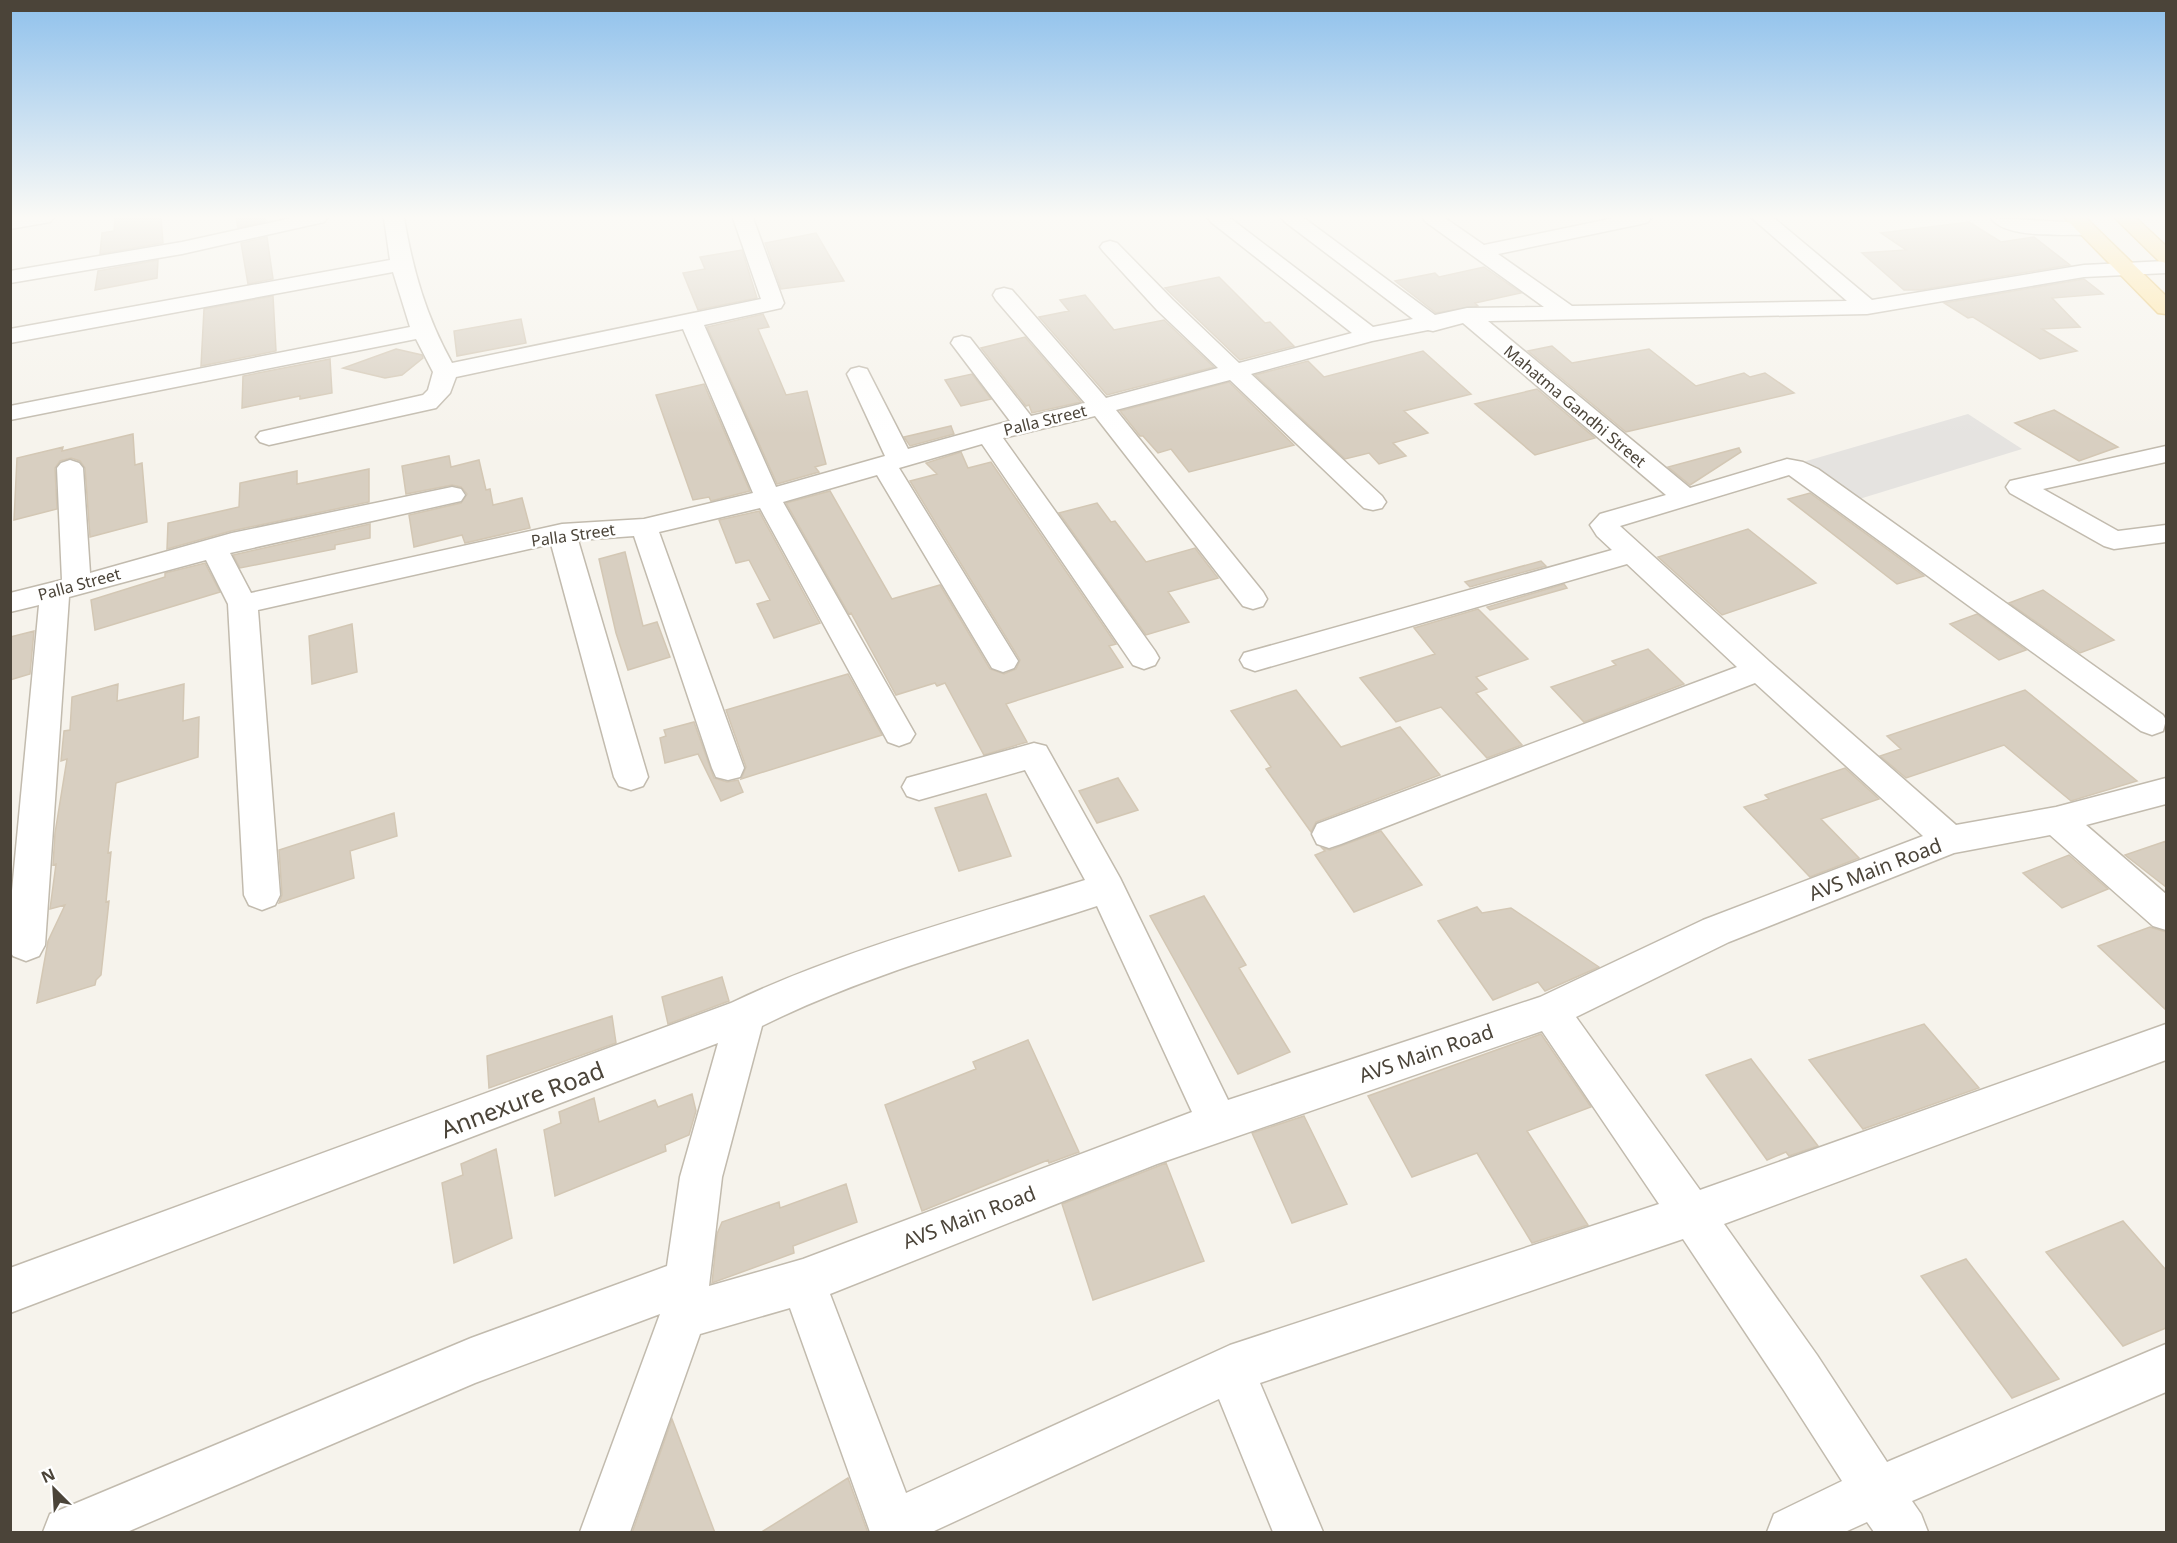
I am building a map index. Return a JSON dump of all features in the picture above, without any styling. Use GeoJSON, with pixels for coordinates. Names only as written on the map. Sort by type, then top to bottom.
{"type":"FeatureCollection","features":[{"type":"Feature","properties":{"kind":"main road"},"geometry":{"type":"LineString","coordinates":[[2148,290],[2166,308]]}},
{"type":"Feature","properties":{"kind":"street"},"geometry":{"type":"LineString","coordinates":[[10,336],[260,290]]}},
{"type":"Feature","properties":{"kind":"street"},"geometry":{"type":"LineString","coordinates":[[269,437],[427,403],[435,398],[441,390],[445,372],[423,331],[410,290]]}},
{"type":"Feature","properties":{"kind":"street"},"geometry":{"type":"LineString","coordinates":[[445,372],[773,303],[768,290]]}},
{"type":"Feature","properties":{"kind":"street"},"geometry":{"type":"LineString","coordinates":[[1151,290],[1373,502]]}},
{"type":"Feature","properties":{"kind":"street"},"geometry":{"type":"LineString","coordinates":[[1311,290],[1369,335]]}},
{"type":"Feature","properties":{"kind":"street"},"geometry":{"type":"LineString","coordinates":[[1388,290],[1433,324]]}},
{"type":"Feature","properties":{"kind":"street"},"geometry":{"type":"LineString","coordinates":[[1536,290],[1566,312]]}},
{"type":"Feature","properties":{"kind":"street"},"geometry":{"type":"LineString","coordinates":[[1847,290],[1867,307]]}},
{"type":"Feature","properties":{"kind":"street","name":"Palla Street"},"geometry":{"type":"LineString","coordinates":[[243,604],[562,533],[644,527],[768,498],[988,434],[1235,372],[1369,335],[1433,324],[1467,315],[1867,307],[1969,290]]}},
{"type":"Feature","properties":{"kind":"street"},"geometry":{"type":"LineString","coordinates":[[1004,295],[1101,406],[1254,599]]}},
{"type":"Feature","properties":{"kind":"street","name":"Mahatma Gandhi Street"},"geometry":{"type":"LineString","coordinates":[[1467,315],[1684,496]]}},
{"type":"Feature","properties":{"kind":"street"},"geometry":{"type":"LineString","coordinates":[[691,321],[768,498],[899,734]]}},
{"type":"Feature","properties":{"kind":"street"},"geometry":{"type":"LineString","coordinates":[[10,413],[423,331]]}},
{"type":"Feature","properties":{"kind":"street"},"geometry":{"type":"LineString","coordinates":[[962,343],[1025,425]]}},
{"type":"Feature","properties":{"kind":"street"},"geometry":{"type":"LineString","coordinates":[[860,374],[892,462],[1003,661]]}},
{"type":"Feature","properties":{"kind":"street"},"geometry":{"type":"LineString","coordinates":[[988,434],[1144,658]]}},
{"type":"Feature","properties":{"kind":"street"},"geometry":{"type":"LineString","coordinates":[[2166,454],[2019,487],[2114,540],[2166,533]]}},
{"type":"Feature","properties":{"kind":"street"},"geometry":{"type":"LineString","coordinates":[[1950,840],[1759,670],[1604,525],[1610,520],[1684,496],[1787,467],[1810,469],[2152,723]]}},
{"type":"Feature","properties":{"kind":"street"},"geometry":{"type":"LineString","coordinates":[[26,945],[66,588],[70,468]]}},
{"type":"Feature","properties":{"kind":"street","name":"Palla Street"},"geometry":{"type":"LineString","coordinates":[[10,603],[214,549],[232,542],[452,495]]}},
{"type":"Feature","properties":{"kind":"street"},"geometry":{"type":"LineString","coordinates":[[644,527],[728,768]]}},
{"type":"Feature","properties":{"kind":"street"},"geometry":{"type":"LineString","coordinates":[[562,533],[631,777]]}},
{"type":"Feature","properties":{"kind":"street"},"geometry":{"type":"LineString","coordinates":[[214,549],[243,604],[262,895]]}},
{"type":"Feature","properties":{"kind":"street"},"geometry":{"type":"LineString","coordinates":[[1255,660],[1632,553]]}},
{"type":"Feature","properties":{"kind":"street"},"geometry":{"type":"LineString","coordinates":[[1329,834],[1759,670]]}},
{"type":"Feature","properties":{"kind":"street"},"geometry":{"type":"LineString","coordinates":[[920,787],[1034,755],[1107,888],[1218,1124]]}},
{"type":"Feature","properties":{"kind":"street","name":"AVS Main Road"},"geometry":{"type":"LineString","coordinates":[[68,1533],[471,1360],[686,1298],[803,1282],[1156,1144],[1550,1011],[1716,931],[1950,840],[2056,820],[2166,791]]}},
{"type":"Feature","properties":{"kind":"street"},"geometry":{"type":"LineString","coordinates":[[2056,820],[2166,915]]}},
{"type":"Feature","properties":{"kind":"street","name":"Annexure Road"},"geometry":{"type":"LineString","coordinates":[[10,1291],[746,1015],[786,995],[919,948],[1107,888]]}},
{"type":"Feature","properties":{"kind":"street"},"geometry":{"type":"LineString","coordinates":[[1550,1011],[1800,1372],[1903,1533]]}},
{"type":"Feature","properties":{"kind":"street"},"geometry":{"type":"LineString","coordinates":[[605,1533],[686,1298],[701,1176],[746,1015]]}},
{"type":"Feature","properties":{"kind":"street"},"geometry":{"type":"LineString","coordinates":[[803,1282],[893,1529],[1230,1369],[1691,1215],[2166,1042]]}},
{"type":"Feature","properties":{"kind":"street"},"geometry":{"type":"LineString","coordinates":[[1792,1533],[1876,1491],[2166,1368]]}},
{"type":"Feature","properties":{"kind":"street"},"geometry":{"type":"LineString","coordinates":[[1230,1369],[1298,1533]]}},
{"type":"Feature","properties":{"kind":"shaded area"},"geometry":{"type":"Polygon","coordinates":[[[1968,414],[2022,449],[1856,500],[1803,462],[1968,414]]]}},
{"type":"Feature","properties":{"kind":"building"},"geometry":{"type":"Polygon","coordinates":[[[690,290],[755,290],[757,298],[698,310],[690,290]]]}},
{"type":"Feature","properties":{"kind":"building"},"geometry":{"type":"Polygon","coordinates":[[[1167,290],[1232,290],[1265,323],[1270,322],[1294,346],[1240,360],[1167,290]]]}},
{"type":"Feature","properties":{"kind":"building"},"geometry":{"type":"Polygon","coordinates":[[[1407,290],[1517,290],[1521,293],[1475,303],[1478,306],[1436,313],[1407,290]]]}},
{"type":"Feature","properties":{"kind":"building"},"geometry":{"type":"Polygon","coordinates":[[[2020,290],[2098,290],[2103,294],[2052,298],[2080,327],[2042,329],[2077,351],[2040,359],[1973,317],[1968,318],[1944,303],[2020,290]]]}},
{"type":"Feature","properties":{"kind":"building"},"geometry":{"type":"Polygon","coordinates":[[[1085,295],[1114,330],[1164,320],[1214,367],[1107,395],[1039,317],[1069,311],[1060,300],[1085,295]]]}},
{"type":"Feature","properties":{"kind":"building"},"geometry":{"type":"Polygon","coordinates":[[[273,296],[276,351],[201,366],[204,309],[273,296]]]}},
{"type":"Feature","properties":{"kind":"building"},"geometry":{"type":"Polygon","coordinates":[[[763,314],[769,327],[758,329],[786,395],[807,391],[826,464],[815,467],[819,472],[777,484],[707,327],[763,314]]]}},
{"type":"Feature","properties":{"kind":"building"},"geometry":{"type":"Polygon","coordinates":[[[521,319],[526,343],[457,356],[454,331],[521,319]]]}},
{"type":"Feature","properties":{"kind":"building"},"geometry":{"type":"Polygon","coordinates":[[[1025,337],[1081,402],[1032,413],[1029,405],[1026,406],[981,348],[1025,337]]]}},
{"type":"Feature","properties":{"kind":"building"},"geometry":{"type":"Polygon","coordinates":[[[1552,346],[1572,363],[1649,349],[1696,386],[1744,373],[1750,377],[1765,373],[1794,393],[1626,432],[1528,351],[1552,346]]]}},
{"type":"Feature","properties":{"kind":"building"},"geometry":{"type":"Polygon","coordinates":[[[396,349],[422,355],[423,358],[402,375],[385,378],[343,368],[396,349]]]}},
{"type":"Feature","properties":{"kind":"building"},"geometry":{"type":"Polygon","coordinates":[[[1423,351],[1471,394],[1404,411],[1428,433],[1393,443],[1406,456],[1379,464],[1369,453],[1345,459],[1255,375],[1308,361],[1324,377],[1423,351]]]}},
{"type":"Feature","properties":{"kind":"building"},"geometry":{"type":"Polygon","coordinates":[[[330,359],[332,393],[300,399],[300,396],[242,408],[243,376],[330,359]]]}},
{"type":"Feature","properties":{"kind":"building"},"geometry":{"type":"Polygon","coordinates":[[[972,374],[991,399],[961,406],[945,380],[972,374]]]}},
{"type":"Feature","properties":{"kind":"building"},"geometry":{"type":"Polygon","coordinates":[[[1229,382],[1294,445],[1189,472],[1171,449],[1158,453],[1143,436],[1140,436],[1120,411],[1229,382]]]}},
{"type":"Feature","properties":{"kind":"building"},"geometry":{"type":"Polygon","coordinates":[[[704,384],[750,491],[711,501],[709,497],[693,500],[656,395],[704,384]]]}},
{"type":"Feature","properties":{"kind":"building"},"geometry":{"type":"Polygon","coordinates":[[[1537,389],[1595,438],[1535,455],[1475,404],[1537,389]]]}},
{"type":"Feature","properties":{"kind":"building"},"geometry":{"type":"Polygon","coordinates":[[[2054,410],[2118,447],[2079,461],[2015,423],[2054,410]]]}},
{"type":"Feature","properties":{"kind":"building"},"geometry":{"type":"Polygon","coordinates":[[[951,426],[954,434],[910,446],[904,437],[951,426]]]}},
{"type":"Feature","properties":{"kind":"building"},"geometry":{"type":"Polygon","coordinates":[[[133,434],[135,465],[142,463],[147,522],[90,537],[85,468],[80,461],[71,458],[60,461],[55,468],[57,509],[14,520],[17,458],[63,447],[62,451],[133,434]]]}},
{"type":"Feature","properties":{"kind":"building"},"geometry":{"type":"Polygon","coordinates":[[[1739,448],[1741,452],[1690,485],[1668,467],[1739,448]]]}},
{"type":"Feature","properties":{"kind":"building"},"geometry":{"type":"Polygon","coordinates":[[[961,452],[968,468],[991,462],[1116,644],[1109,646],[1123,667],[1006,704],[1027,742],[984,755],[945,683],[937,686],[935,683],[896,695],[786,503],[830,491],[892,599],[940,585],[990,669],[1004,674],[1016,669],[1020,660],[910,481],[937,474],[926,463],[961,452]]]}},
{"type":"Feature","properties":{"kind":"building"},"geometry":{"type":"Polygon","coordinates":[[[449,456],[451,467],[479,460],[486,490],[490,489],[493,505],[522,498],[530,528],[465,543],[462,535],[414,547],[409,515],[461,503],[467,494],[461,487],[452,485],[406,494],[402,466],[449,456]]]}},
{"type":"Feature","properties":{"kind":"building"},"geometry":{"type":"Polygon","coordinates":[[[369,469],[369,502],[231,531],[167,549],[168,523],[239,507],[240,483],[297,471],[297,484],[369,469]]]}},
{"type":"Feature","properties":{"kind":"building"},"geometry":{"type":"Polygon","coordinates":[[[1810,493],[1924,576],[1897,584],[1788,499],[1810,493]]]}},
{"type":"Feature","properties":{"kind":"building"},"geometry":{"type":"Polygon","coordinates":[[[1097,503],[1111,522],[1115,521],[1146,562],[1195,548],[1218,578],[1168,592],[1189,622],[1146,635],[1059,513],[1097,503]]]}},
{"type":"Feature","properties":{"kind":"building"},"geometry":{"type":"Polygon","coordinates":[[[759,511],[820,623],[774,638],[757,604],[770,600],[749,560],[736,563],[719,520],[759,511]]]}},
{"type":"Feature","properties":{"kind":"building"},"geometry":{"type":"Polygon","coordinates":[[[370,524],[370,538],[335,545],[335,549],[240,568],[233,555],[370,524]]]}},
{"type":"Feature","properties":{"kind":"building"},"geometry":{"type":"Polygon","coordinates":[[[1748,529],[1816,583],[1722,615],[1658,557],[1748,529]]]}},
{"type":"Feature","properties":{"kind":"building"},"geometry":{"type":"Polygon","coordinates":[[[625,552],[643,626],[657,622],[670,657],[628,670],[616,633],[599,559],[625,552]]]}},
{"type":"Feature","properties":{"kind":"building"},"geometry":{"type":"Polygon","coordinates":[[[1541,561],[1546,566],[1470,587],[1465,582],[1541,561]]]}},
{"type":"Feature","properties":{"kind":"building"},"geometry":{"type":"Polygon","coordinates":[[[205,563],[220,592],[95,630],[91,600],[165,577],[165,573],[205,563]]]}},
{"type":"Feature","properties":{"kind":"building"},"geometry":{"type":"Polygon","coordinates":[[[1564,584],[1567,588],[1490,610],[1487,607],[1564,584]]]}},
{"type":"Feature","properties":{"kind":"building"},"geometry":{"type":"Polygon","coordinates":[[[2043,590],[2114,640],[2080,653],[2009,603],[2043,590]]]}},
{"type":"Feature","properties":{"kind":"building"},"geometry":{"type":"Polygon","coordinates":[[[1478,609],[1528,659],[1476,677],[1487,689],[1476,693],[1522,745],[1487,758],[1441,707],[1396,722],[1360,678],[1435,654],[1414,628],[1478,609]]]}},
{"type":"Feature","properties":{"kind":"building"},"geometry":{"type":"Polygon","coordinates":[[[1977,614],[2026,650],[1999,660],[1950,624],[1977,614]]]}},
{"type":"Feature","properties":{"kind":"building"},"geometry":{"type":"Polygon","coordinates":[[[352,624],[357,672],[312,684],[309,636],[352,624]]]}},
{"type":"Feature","properties":{"kind":"building"},"geometry":{"type":"Polygon","coordinates":[[[34,631],[30,674],[10,680],[10,637],[34,631]]]}},
{"type":"Feature","properties":{"kind":"building"},"geometry":{"type":"Polygon","coordinates":[[[1648,649],[1684,684],[1584,722],[1551,687],[1616,665],[1612,661],[1648,649]]]}},
{"type":"Feature","properties":{"kind":"building"},"geometry":{"type":"Polygon","coordinates":[[[848,674],[882,735],[741,779],[746,767],[726,710],[848,674]]]}},
{"type":"Feature","properties":{"kind":"building"},"geometry":{"type":"Polygon","coordinates":[[[118,684],[117,701],[184,684],[183,721],[199,717],[198,757],[116,783],[108,853],[111,852],[106,902],[109,901],[101,975],[95,985],[37,1003],[48,941],[65,905],[50,909],[56,864],[53,865],[55,833],[67,759],[61,761],[64,731],[70,730],[72,697],[118,684]]]}},
{"type":"Feature","properties":{"kind":"building"},"geometry":{"type":"Polygon","coordinates":[[[1296,690],[1341,747],[1400,727],[1440,775],[1316,822],[1311,832],[1266,769],[1271,767],[1231,711],[1296,690]]]}},
{"type":"Feature","properties":{"kind":"building"},"geometry":{"type":"Polygon","coordinates":[[[2025,690],[2137,781],[2071,801],[2004,745],[1906,778],[1880,756],[1901,749],[1887,736],[2025,690]]]}},
{"type":"Feature","properties":{"kind":"building"},"geometry":{"type":"Polygon","coordinates":[[[694,722],[714,778],[727,782],[738,780],[743,792],[721,801],[698,754],[665,763],[660,738],[666,736],[664,730],[694,722]]]}},
{"type":"Feature","properties":{"kind":"building"},"geometry":{"type":"Polygon","coordinates":[[[1845,768],[1879,799],[1821,819],[1859,858],[1810,877],[1744,807],[1769,799],[1765,795],[1845,768]]]}},
{"type":"Feature","properties":{"kind":"building"},"geometry":{"type":"Polygon","coordinates":[[[1118,778],[1138,810],[1097,823],[1079,791],[1118,778]]]}},
{"type":"Feature","properties":{"kind":"building"},"geometry":{"type":"Polygon","coordinates":[[[986,794],[1011,856],[959,871],[935,808],[986,794]]]}},
{"type":"Feature","properties":{"kind":"building"},"geometry":{"type":"Polygon","coordinates":[[[394,813],[397,836],[350,851],[354,878],[279,903],[282,895],[279,850],[394,813]]]}},
{"type":"Feature","properties":{"kind":"building"},"geometry":{"type":"Polygon","coordinates":[[[1381,831],[1422,885],[1354,912],[1315,855],[1325,851],[1322,848],[1330,850],[1381,831]]]}},
{"type":"Feature","properties":{"kind":"building"},"geometry":{"type":"Polygon","coordinates":[[[2166,841],[2166,887],[2125,855],[2166,841]]]}},
{"type":"Feature","properties":{"kind":"building"},"geometry":{"type":"Polygon","coordinates":[[[2069,855],[2108,889],[2062,908],[2023,873],[2069,855]]]}},
{"type":"Feature","properties":{"kind":"building"},"geometry":{"type":"Polygon","coordinates":[[[1204,896],[1246,965],[1239,968],[1290,1052],[1238,1074],[1150,916],[1204,896]]]}},
{"type":"Feature","properties":{"kind":"building"},"geometry":{"type":"Polygon","coordinates":[[[1477,907],[1482,913],[1511,908],[1599,967],[1545,991],[1538,982],[1493,1000],[1438,921],[1477,907]]]}},
{"type":"Feature","properties":{"kind":"building"},"geometry":{"type":"Polygon","coordinates":[[[2150,927],[2166,932],[2166,1010],[2098,946],[2150,927]]]}},
{"type":"Feature","properties":{"kind":"building"},"geometry":{"type":"Polygon","coordinates":[[[722,977],[729,1001],[668,1024],[662,997],[722,977]]]}},
{"type":"Feature","properties":{"kind":"building"},"geometry":{"type":"Polygon","coordinates":[[[612,1016],[616,1043],[489,1088],[487,1056],[612,1016]]]}},
{"type":"Feature","properties":{"kind":"building"},"geometry":{"type":"Polygon","coordinates":[[[1924,1024],[1979,1088],[1863,1129],[1809,1060],[1924,1024]]]}},
{"type":"Feature","properties":{"kind":"building"},"geometry":{"type":"Polygon","coordinates":[[[1541,1034],[1591,1107],[1527,1131],[1588,1225],[1532,1243],[1477,1153],[1412,1177],[1368,1096],[1541,1034]]]}},
{"type":"Feature","properties":{"kind":"building"},"geometry":{"type":"Polygon","coordinates":[[[1028,1040],[1079,1152],[1049,1163],[1048,1160],[922,1211],[885,1105],[976,1069],[973,1062],[1028,1040]]]}},
{"type":"Feature","properties":{"kind":"building"},"geometry":{"type":"Polygon","coordinates":[[[1751,1059],[1818,1146],[1789,1156],[1786,1152],[1767,1160],[1706,1075],[1751,1059]]]}},
{"type":"Feature","properties":{"kind":"building"},"geometry":{"type":"Polygon","coordinates":[[[692,1094],[696,1111],[689,1135],[665,1145],[666,1151],[555,1196],[544,1130],[561,1123],[559,1112],[594,1098],[599,1122],[655,1100],[658,1107],[692,1094]]]}},
{"type":"Feature","properties":{"kind":"building"},"geometry":{"type":"Polygon","coordinates":[[[1304,1116],[1347,1204],[1292,1223],[1252,1133],[1304,1116]]]}},
{"type":"Feature","properties":{"kind":"building"},"geometry":{"type":"Polygon","coordinates":[[[496,1149],[512,1238],[454,1263],[442,1183],[463,1175],[461,1164],[496,1149]]]}},
{"type":"Feature","properties":{"kind":"building"},"geometry":{"type":"Polygon","coordinates":[[[1166,1163],[1204,1261],[1093,1300],[1062,1204],[1166,1163]]]}},
{"type":"Feature","properties":{"kind":"building"},"geometry":{"type":"Polygon","coordinates":[[[846,1184],[857,1222],[793,1246],[794,1253],[712,1283],[717,1234],[722,1222],[779,1202],[780,1208],[846,1184]]]}},
{"type":"Feature","properties":{"kind":"building"},"geometry":{"type":"Polygon","coordinates":[[[2123,1221],[2166,1270],[2166,1328],[2123,1346],[2046,1252],[2123,1221]]]}},
{"type":"Feature","properties":{"kind":"building"},"geometry":{"type":"Polygon","coordinates":[[[1966,1259],[2059,1379],[2012,1398],[1921,1276],[1966,1259]]]}},
{"type":"Feature","properties":{"kind":"building"},"geometry":{"type":"Polygon","coordinates":[[[672,1419],[715,1533],[632,1533],[672,1419]]]}},
{"type":"Feature","properties":{"kind":"building"},"geometry":{"type":"Polygon","coordinates":[[[848,1478],[868,1533],[760,1533],[848,1478]]]}}]}
